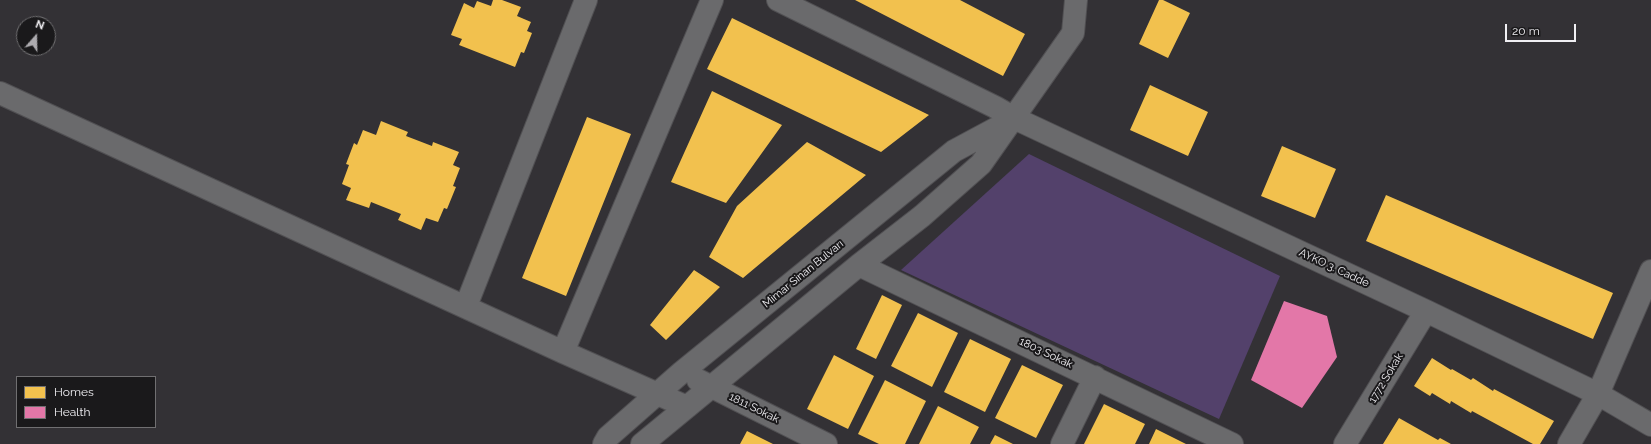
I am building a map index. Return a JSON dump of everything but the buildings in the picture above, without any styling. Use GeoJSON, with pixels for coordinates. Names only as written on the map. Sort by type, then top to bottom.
{"type":"FeatureCollection","features":[{"type":"Feature","properties":{"kind":"street"},"geometry":{"type":"LineString","coordinates":[[466,306],[586,0]]}},
{"type":"Feature","properties":{"kind":"street"},"geometry":{"type":"LineString","coordinates":[[563,352],[712,0]]}},
{"type":"Feature","properties":{"kind":"street","name":"AYKO 3. Cadde"},"geometry":{"type":"LineString","coordinates":[[778,0],[995,106],[1014,118],[1426,311],[1598,394],[1651,425]]}},
{"type":"Feature","properties":{"kind":"street","name":"Mimar Sinan Bulvarı"},"geometry":{"type":"LineString","coordinates":[[642,444],[688,407],[710,386],[922,216],[980,164],[1073,33],[1076,0]]}},
{"type":"Feature","properties":{"kind":"street"},"geometry":{"type":"LineString","coordinates":[[0,93],[466,306],[563,352],[688,407]]}},
{"type":"Feature","properties":{"kind":"street","name":"Mimar Sinan Bulvarı"},"geometry":{"type":"LineString","coordinates":[[604,444],[608,437],[682,372],[954,151],[1014,118]]}},
{"type":"Feature","properties":{"kind":"street","name":"1803 Sokak"},"geometry":{"type":"LineString","coordinates":[[859,265],[1232,444]]}},
{"type":"Feature","properties":{"kind":"street"},"geometry":{"type":"LineString","coordinates":[[1569,444],[1598,394],[1651,271]]}},
{"type":"Feature","properties":{"kind":"street","name":"1772 Sokak"},"geometry":{"type":"LineString","coordinates":[[1353,441],[1426,311]]}},
{"type":"Feature","properties":{"kind":"street","name":"1811 Sokak"},"geometry":{"type":"LineString","coordinates":[[682,372],[826,444]]}},
{"type":"Feature","properties":{"kind":"street"},"geometry":{"type":"LineString","coordinates":[[1062,444],[1095,377]]}},
{"type":"Feature","properties":{"kind":"shaded area"},"geometry":{"type":"Polygon","coordinates":[[[1029,154],[1280,276],[1219,419],[901,270],[1029,154]]]}}]}
